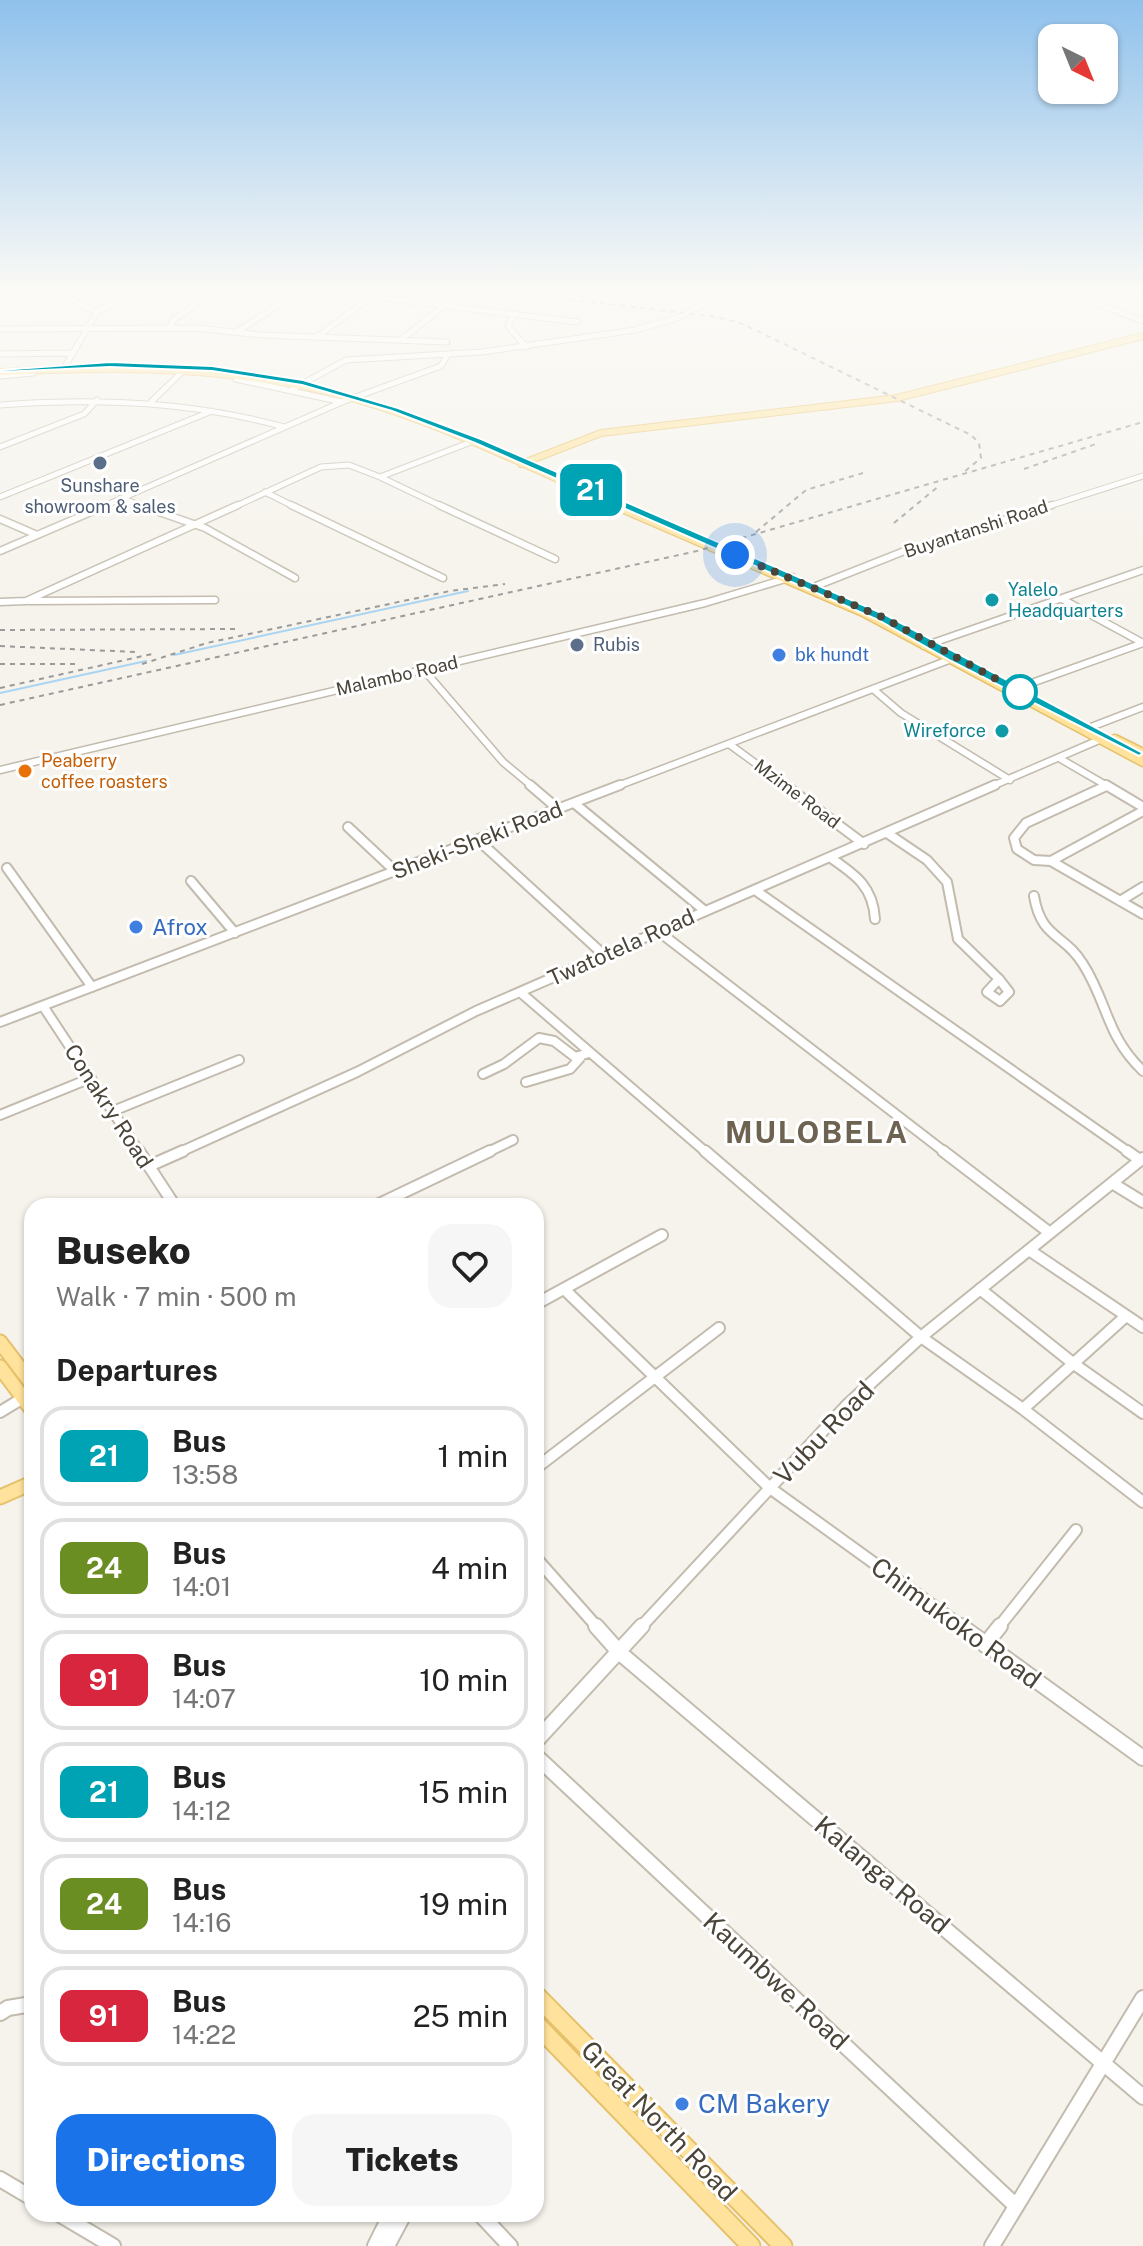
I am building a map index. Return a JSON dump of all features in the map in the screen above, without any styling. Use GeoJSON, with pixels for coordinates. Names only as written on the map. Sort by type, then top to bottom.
{"type":"FeatureCollection","features":[{"type":"Feature","properties":{"kind":"main road"},"geometry":{"type":"LineString","coordinates":[[341,395],[449,429],[812,587],[878,619],[1143,762]]}},
{"type":"Feature","properties":{"kind":"main road"},"geometry":{"type":"LineString","coordinates":[[355,398],[525,463],[605,434],[900,400],[920,395]]}},
{"type":"Feature","properties":{"kind":"main road"},"geometry":{"type":"LineString","coordinates":[[952,659],[1143,753]]}},
{"type":"Feature","properties":{"kind":"main road"},"geometry":{"type":"LineString","coordinates":[[0,1342],[24,1374]]}},
{"type":"Feature","properties":{"kind":"main road"},"geometry":{"type":"LineString","coordinates":[[0,1367],[24,1399]]}},
{"type":"Feature","properties":{"kind":"main road"},"geometry":{"type":"LineString","coordinates":[[0,1497],[24,1486]]}},
{"type":"Feature","properties":{"kind":"main road","name":"Great North Road"},"geometry":{"type":"LineString","coordinates":[[544,2003],[783,2246]]}},
{"type":"Feature","properties":{"kind":"main road","name":"Great North Road"},"geometry":{"type":"LineString","coordinates":[[544,2032],[751,2246]]}},
{"type":"Feature","properties":{"kind":"street"},"geometry":{"type":"LineString","coordinates":[[151,402],[158,395]]}},
{"type":"Feature","properties":{"kind":"street"},"geometry":{"type":"LineString","coordinates":[[323,395],[342,402]]}},
{"type":"Feature","properties":{"kind":"street"},"geometry":{"type":"LineString","coordinates":[[0,551],[342,402],[365,395]]}},
{"type":"Feature","properties":{"kind":"street"},"geometry":{"type":"LineString","coordinates":[[0,447],[84,414],[97,400]]}},
{"type":"Feature","properties":{"kind":"street"},"geometry":{"type":"LineString","coordinates":[[0,405],[97,400],[151,402],[214,410],[284,427]]}},
{"type":"Feature","properties":{"kind":"street"},"geometry":{"type":"LineString","coordinates":[[0,497],[214,410]]}},
{"type":"Feature","properties":{"kind":"street"},"geometry":{"type":"LineString","coordinates":[[380,477],[471,442]]}},
{"type":"Feature","properties":{"kind":"street"},"geometry":{"type":"LineString","coordinates":[[26,601],[192,524],[334,464],[355,466],[555,559]]}},
{"type":"Feature","properties":{"kind":"street","name":"Buyantanshi Road"},"geometry":{"type":"LineString","coordinates":[[812,587],[907,550],[1143,476]]}},
{"type":"Feature","properties":{"kind":"street"},"geometry":{"type":"LineString","coordinates":[[265,492],[443,578]]}},
{"type":"Feature","properties":{"kind":"street"},"geometry":{"type":"LineString","coordinates":[[120,498],[236,544],[295,578]]}},
{"type":"Feature","properties":{"kind":"street"},"geometry":{"type":"LineString","coordinates":[[0,519],[37,535]]}},
{"type":"Feature","properties":{"kind":"street"},"geometry":{"type":"LineString","coordinates":[[926,645],[1143,570]]}},
{"type":"Feature","properties":{"kind":"street","name":"Malambo Road"},"geometry":{"type":"LineString","coordinates":[[0,770],[705,603],[790,577]]}},
{"type":"Feature","properties":{"kind":"street"},"geometry":{"type":"LineString","coordinates":[[1062,599],[1143,643]]}},
{"type":"Feature","properties":{"kind":"street"},"geometry":{"type":"LineString","coordinates":[[0,602],[215,600]]}},
{"type":"Feature","properties":{"kind":"street"},"geometry":{"type":"LineString","coordinates":[[1015,689],[1143,643]]}},
{"type":"Feature","properties":{"kind":"street","name":"Sheki-Sheki Road"},"geometry":{"type":"LineString","coordinates":[[0,1022],[952,659]]}},
{"type":"Feature","properties":{"kind":"street"},"geometry":{"type":"LineString","coordinates":[[424,670],[503,762],[558,809]]}},
{"type":"Feature","properties":{"kind":"street"},"geometry":{"type":"LineString","coordinates":[[873,689],[901,713],[1010,780]]}},
{"type":"Feature","properties":{"kind":"street"},"geometry":{"type":"LineString","coordinates":[[1091,727],[1143,707]]}},
{"type":"Feature","properties":{"kind":"street","name":"Twatotela Road"},"geometry":{"type":"LineString","coordinates":[[149,1166],[357,1072],[433,1032],[520,992],[1099,740]]}},
{"type":"Feature","properties":{"kind":"street","name":"Mzime Road"},"geometry":{"type":"LineString","coordinates":[[729,744],[864,844]]}},
{"type":"Feature","properties":{"kind":"street"},"geometry":{"type":"LineString","coordinates":[[1059,758],[1106,786],[1143,809],[1051,861],[1038,861],[1022,854],[1015,846],[1016,833],[1035,818],[1106,786]]}},
{"type":"Feature","properties":{"kind":"street"},"geometry":{"type":"LineString","coordinates":[[574,803],[705,911]]}},
{"type":"Feature","properties":{"kind":"street"},"geometry":{"type":"LineString","coordinates":[[348,827],[395,871]]}},
{"type":"Feature","properties":{"kind":"street"},"geometry":{"type":"LineString","coordinates":[[887,833],[927,860],[947,882],[958,939],[999,979]]}},
{"type":"Feature","properties":{"kind":"street"},"geometry":{"type":"LineString","coordinates":[[478,840],[604,955]]}},
{"type":"Feature","properties":{"kind":"street"},"geometry":{"type":"LineString","coordinates":[[831,858],[870,888],[875,902],[875,919]]}},
{"type":"Feature","properties":{"kind":"street"},"geometry":{"type":"LineString","coordinates":[[1051,861],[1143,914]]}},
{"type":"Feature","properties":{"kind":"street"},"geometry":{"type":"LineString","coordinates":[[7,868],[92,987]]}},
{"type":"Feature","properties":{"kind":"street"},"geometry":{"type":"LineString","coordinates":[[191,881],[235,933]]}},
{"type":"Feature","properties":{"kind":"street"},"geometry":{"type":"LineString","coordinates":[[1120,901],[1143,887]]}},
{"type":"Feature","properties":{"kind":"street"},"geometry":{"type":"LineString","coordinates":[[755,890],[1142,1159]]}},
{"type":"Feature","properties":{"kind":"street"},"geometry":{"type":"LineString","coordinates":[[1034,896],[1039,924],[1082,961],[1112,1038],[1143,1071]]}},
{"type":"Feature","properties":{"kind":"street"},"geometry":{"type":"LineString","coordinates":[[658,931],[1050,1233]]}},
{"type":"Feature","properties":{"kind":"street"},"geometry":{"type":"LineString","coordinates":[[520,992],[584,1056],[921,1337],[1023,1409],[1143,1502]]}},
{"type":"Feature","properties":{"kind":"street","name":"Conakry Road"},"geometry":{"type":"LineString","coordinates":[[43,1006],[170,1198]]}},
{"type":"Feature","properties":{"kind":"street"},"geometry":{"type":"LineString","coordinates":[[483,1074],[504,1064],[528,1042],[540,1036],[553,1039],[584,1056]]}},
{"type":"Feature","properties":{"kind":"street"},"geometry":{"type":"LineString","coordinates":[[526,1082],[570,1069],[584,1056]]}},
{"type":"Feature","properties":{"kind":"street"},"geometry":{"type":"LineString","coordinates":[[113,1111],[239,1060]]}},
{"type":"Feature","properties":{"kind":"street"},"geometry":{"type":"LineString","coordinates":[[0,1115],[91,1078]]}},
{"type":"Feature","properties":{"kind":"street"},"geometry":{"type":"LineString","coordinates":[[392,1198],[513,1140]]}},
{"type":"Feature","properties":{"kind":"street","name":"Vubu Road"},"geometry":{"type":"LineString","coordinates":[[544,1733],[847,1405],[921,1337],[1142,1159]]}},
{"type":"Feature","properties":{"kind":"street"},"geometry":{"type":"LineString","coordinates":[[1112,1183],[1143,1202]]}},
{"type":"Feature","properties":{"kind":"street"},"geometry":{"type":"LineString","coordinates":[[544,1300],[662,1235]]}},
{"type":"Feature","properties":{"kind":"street"},"geometry":{"type":"LineString","coordinates":[[1029,1250],[1143,1327]]}},
{"type":"Feature","properties":{"kind":"street","name":"Chimukoko Road"},"geometry":{"type":"LineString","coordinates":[[564,1289],[770,1488],[1143,1758]]}},
{"type":"Feature","properties":{"kind":"street"},"geometry":{"type":"LineString","coordinates":[[980,1289],[1074,1364],[1143,1413]]}},
{"type":"Feature","properties":{"kind":"street"},"geometry":{"type":"LineString","coordinates":[[1023,1409],[1126,1316]]}},
{"type":"Feature","properties":{"kind":"street"},"geometry":{"type":"LineString","coordinates":[[544,1462],[719,1328]]}},
{"type":"Feature","properties":{"kind":"street"},"geometry":{"type":"LineString","coordinates":[[0,1412],[24,1405]]}},
{"type":"Feature","properties":{"kind":"street"},"geometry":{"type":"LineString","coordinates":[[985,1645],[1076,1530]]}},
{"type":"Feature","properties":{"kind":"street","name":"Kalanga Road"},"geometry":{"type":"LineString","coordinates":[[544,1567],[620,1653],[1143,2097]]}},
{"type":"Feature","properties":{"kind":"street","name":"Kaumbwe Road"},"geometry":{"type":"LineString","coordinates":[[544,1764],[1016,2206]]}},
{"type":"Feature","properties":{"kind":"street"},"geometry":{"type":"LineString","coordinates":[[992,2246],[1143,1998]]}},
{"type":"Feature","properties":{"kind":"street"},"geometry":{"type":"LineString","coordinates":[[0,2013],[24,2005]]}},
{"type":"Feature","properties":{"kind":"street"},"geometry":{"type":"LineString","coordinates":[[0,2179],[24,2193]]}},
{"type":"Feature","properties":{"kind":"street"},"geometry":{"type":"LineString","coordinates":[[72,2222],[113,2246]]}},
{"type":"Feature","properties":{"kind":"street"},"geometry":{"type":"LineString","coordinates":[[375,2246],[387,2222]]}},
{"type":"Feature","properties":{"kind":"street"},"geometry":{"type":"LineString","coordinates":[[387,2246],[400,2222]]}},
{"type":"Feature","properties":{"kind":"street"},"geometry":{"type":"LineString","coordinates":[[488,2222],[510,2246]]}},
{"type":"Feature","properties":{"kind":"waterway"},"geometry":{"type":"LineString","coordinates":[[174,655],[468,591]]}},
{"type":"Feature","properties":{"kind":"waterway"},"geometry":{"type":"LineString","coordinates":[[0,693],[146,661]]}},
{"type":"Feature","properties":{"kind":"railway"},"geometry":{"type":"LineString","coordinates":[[888,395],[971,435],[979,443],[981,458],[964,472]]}},
{"type":"Feature","properties":{"kind":"railway"},"geometry":{"type":"LineString","coordinates":[[0,705],[697,551],[1143,422]]}},
{"type":"Feature","properties":{"kind":"railway"},"geometry":{"type":"LineString","coordinates":[[1024,469],[1096,444]]}},
{"type":"Feature","properties":{"kind":"railway"},"geometry":{"type":"LineString","coordinates":[[756,532],[806,490],[863,473]]}},
{"type":"Feature","properties":{"kind":"railway"},"geometry":{"type":"LineString","coordinates":[[894,523],[940,485]]}},
{"type":"Feature","properties":{"kind":"railway"},"geometry":{"type":"LineString","coordinates":[[142,664],[207,643],[450,591],[505,584]]}},
{"type":"Feature","properties":{"kind":"railway"},"geometry":{"type":"LineString","coordinates":[[0,630],[235,629]]}},
{"type":"Feature","properties":{"kind":"railway"},"geometry":{"type":"LineString","coordinates":[[0,646],[136,652]]}},
{"type":"Feature","properties":{"kind":"railway"},"geometry":{"type":"LineString","coordinates":[[0,688],[152,654]]}},
{"type":"Feature","properties":{"kind":"railway"},"geometry":{"type":"LineString","coordinates":[[0,664],[77,664]]}},
{"type":"Feature","properties":{"kind":"bus line","name":"21"},"geometry":{"type":"LineString","coordinates":[[349,395],[449,429],[814,586],[882,617],[954,658],[1143,753]]}},
{"type":"Feature","properties":{"kind":"place","name":"Sunshare showroom & sales"},"geometry":{"type":"Point","coordinates":[100,463]}},
{"type":"Feature","properties":{"kind":"place","name":"Yalelo Headquarters"},"geometry":{"type":"Point","coordinates":[992,600]}},
{"type":"Feature","properties":{"kind":"place","name":"Rubis"},"geometry":{"type":"Point","coordinates":[577,645]}},
{"type":"Feature","properties":{"kind":"place","name":"bk hundt"},"geometry":{"type":"Point","coordinates":[779,655]}},
{"type":"Feature","properties":{"kind":"place","name":"Wireforce"},"geometry":{"type":"Point","coordinates":[1002,731]}},
{"type":"Feature","properties":{"kind":"place","name":"Peaberry coffee roasters"},"geometry":{"type":"Point","coordinates":[25,771]}},
{"type":"Feature","properties":{"kind":"place","name":"Afrox"},"geometry":{"type":"Point","coordinates":[136,927]}},
{"type":"Feature","properties":{"kind":"place","name":"CM Bakery"},"geometry":{"type":"Point","coordinates":[682,2104]}},
{"type":"Feature","properties":{"kind":"district","name":"MULOBELA"},"geometry":{"type":"Point","coordinates":[817,1133]}},
{"type":"Feature","properties":{"kind":"route"},"geometry":{"type":"LineString","coordinates":[[735,555],[882,617],[1020,692]]}}]}
